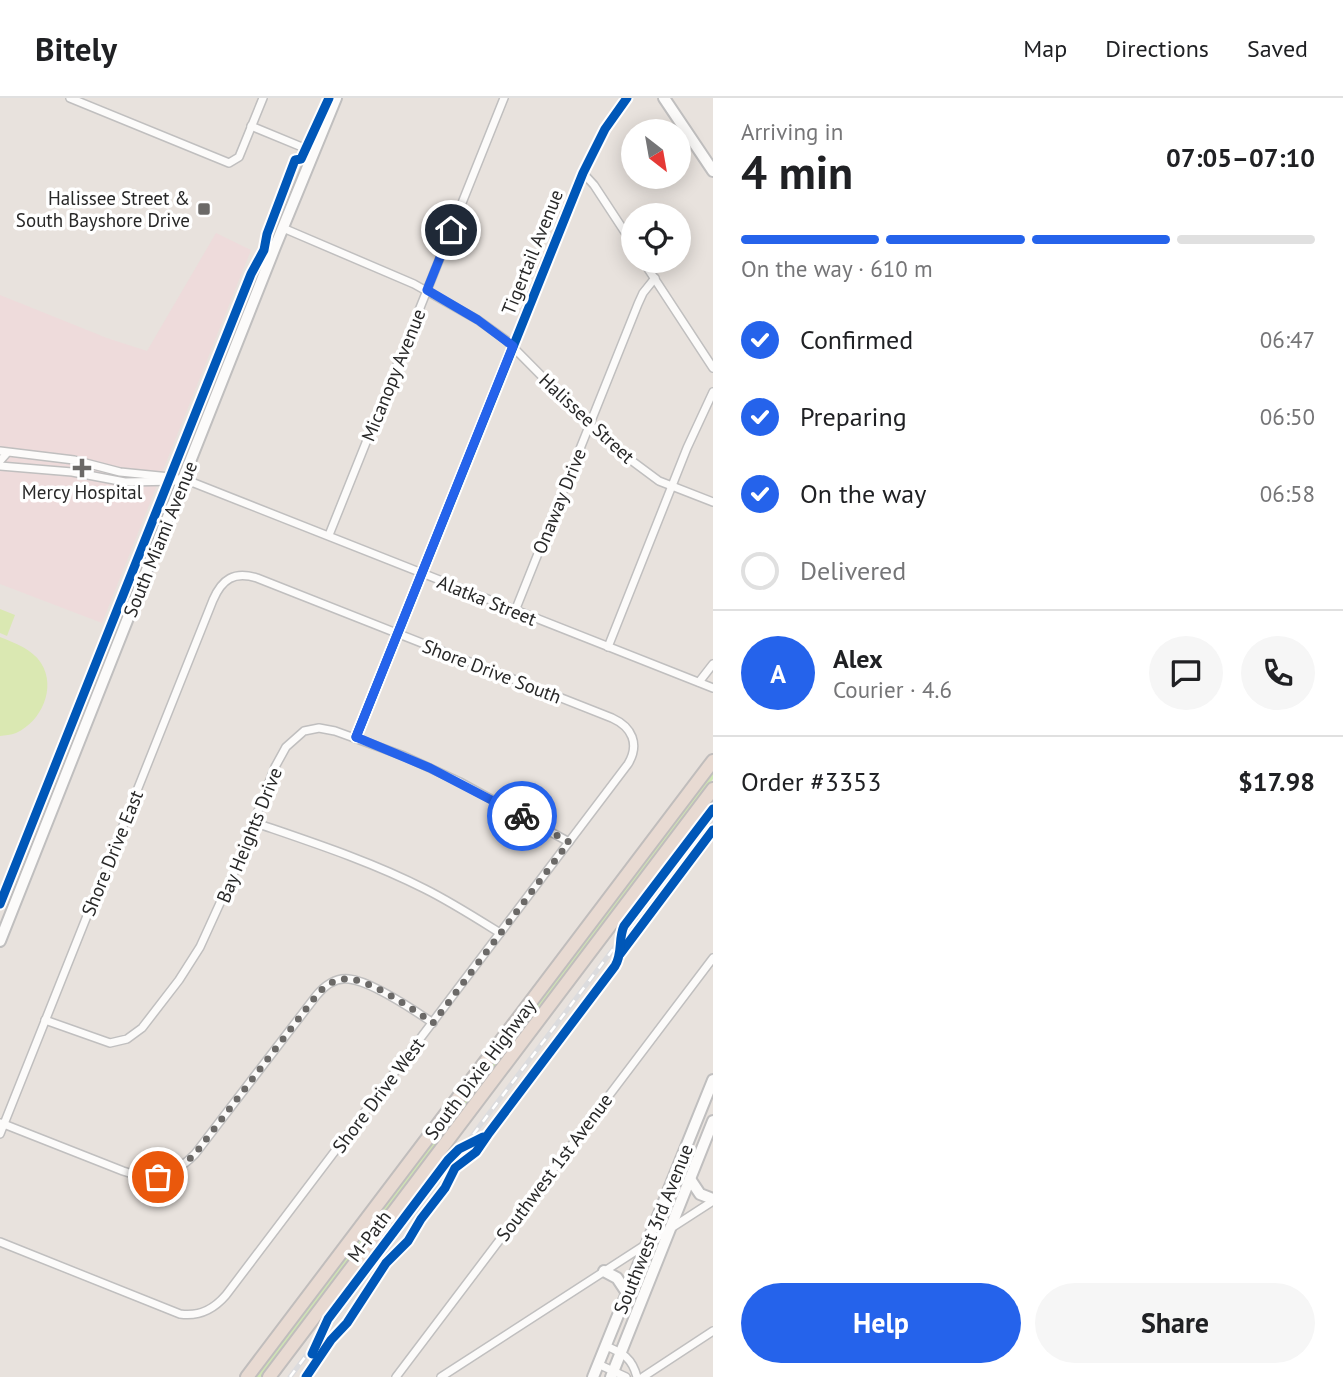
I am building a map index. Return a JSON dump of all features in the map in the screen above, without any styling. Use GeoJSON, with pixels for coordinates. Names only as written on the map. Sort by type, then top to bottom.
{"type":"FeatureCollection","features":[{"type":"Feature","properties":{"kind":"highway","name":"South Dixie Highway"},"geometry":{"type":"LineString","coordinates":[[247,1377],[713,761]]}},
{"type":"Feature","properties":{"kind":"highway","name":"South Dixie Highway"},"geometry":{"type":"LineString","coordinates":[[269,1377],[713,789]]}},
{"type":"Feature","properties":{"kind":"main road","name":"South Miami Avenue"},"geometry":{"type":"LineString","coordinates":[[0,942],[337,98]]}},
{"type":"Feature","properties":{"kind":"main road"},"geometry":{"type":"LineString","coordinates":[[664,98],[713,170]]}},
{"type":"Feature","properties":{"kind":"main road","name":"Southwest 3rd Avenue"},"geometry":{"type":"LineString","coordinates":[[593,1377],[713,1080]]}},
{"type":"Feature","properties":{"kind":"main road","name":"Southwest 3rd Avenue"},"geometry":{"type":"LineString","coordinates":[[612,1374],[713,1121]]}},
{"type":"Feature","properties":{"kind":"main road"},"geometry":{"type":"LineString","coordinates":[[690,1179],[700,1194],[713,1200]]}},
{"type":"Feature","properties":{"kind":"main road"},"geometry":{"type":"LineString","coordinates":[[604,1271],[617,1278],[627,1293]]}},
{"type":"Feature","properties":{"kind":"street"},"geometry":{"type":"LineString","coordinates":[[70,98],[227,163],[233,163],[239,157],[263,98]]}},
{"type":"Feature","properties":{"kind":"street","name":"Micanopy Avenue"},"geometry":{"type":"LineString","coordinates":[[329,535],[504,98]]}},
{"type":"Feature","properties":{"kind":"street","name":"Tigertail Avenue"},"geometry":{"type":"LineString","coordinates":[[356,737],[583,173],[605,129],[627,98]]}},
{"type":"Feature","properties":{"kind":"street"},"geometry":{"type":"LineString","coordinates":[[251,126],[314,152]]}},
{"type":"Feature","properties":{"kind":"street"},"geometry":{"type":"LineString","coordinates":[[583,173],[621,226]]}},
{"type":"Feature","properties":{"kind":"street","name":"Halissee Street"},"geometry":{"type":"LineString","coordinates":[[283,228],[427,290],[478,320],[513,346],[589,424],[641,468],[672,487],[713,502]]}},
{"type":"Feature","properties":{"kind":"street"},"geometry":{"type":"LineString","coordinates":[[651,273],[713,368]]}},
{"type":"Feature","properties":{"kind":"street","name":"Onaway Drive"},"geometry":{"type":"LineString","coordinates":[[515,611],[640,298],[655,278]]}},
{"type":"Feature","properties":{"kind":"street"},"geometry":{"type":"LineString","coordinates":[[608,647],[713,392]]}},
{"type":"Feature","properties":{"kind":"street"},"geometry":{"type":"LineString","coordinates":[[3,452],[74,460],[134,474],[170,477],[183,481],[125,482],[0,463],[3,452]]}},
{"type":"Feature","properties":{"kind":"street"},"geometry":{"type":"LineString","coordinates":[[74,460],[76,473]]}},
{"type":"Feature","properties":{"kind":"street","name":"Alatka Street"},"geometry":{"type":"LineString","coordinates":[[183,481],[194,482],[713,688]]}},
{"type":"Feature","properties":{"kind":"street","name":"Shore Drive South"},"geometry":{"type":"LineString","coordinates":[[230,577],[242,574],[257,578],[617,720],[631,734]]}},
{"type":"Feature","properties":{"kind":"street","name":"Shore Drive East"},"geometry":{"type":"LineString","coordinates":[[0,1134],[2,1123],[213,600],[219,587],[230,577]]}},
{"type":"Feature","properties":{"kind":"street"},"geometry":{"type":"LineString","coordinates":[[699,682],[713,664]]}},
{"type":"Feature","properties":{"kind":"street","name":"Bay Heights Drive"},"geometry":{"type":"LineString","coordinates":[[45,1020],[110,1043],[127,1040],[136,1033],[169,994],[200,947],[218,912],[275,767],[286,747],[299,734],[319,728],[356,737],[460,782],[569,842]]}},
{"type":"Feature","properties":{"kind":"street","name":"Shore Drive West"},"geometry":{"type":"LineString","coordinates":[[0,1242],[180,1314],[205,1312],[215,1306],[628,764],[634,751],[631,734]]}},
{"type":"Feature","properties":{"kind":"street"},"geometry":{"type":"LineString","coordinates":[[253,822],[350,856],[399,877],[442,898],[500,933]]}},
{"type":"Feature","properties":{"kind":"street","name":"Southwest 1st Avenue"},"geometry":{"type":"LineString","coordinates":[[396,1377],[713,958]]}},
{"type":"Feature","properties":{"kind":"street"},"geometry":{"type":"LineString","coordinates":[[2,1123],[123,1171],[158,1177],[181,1167],[195,1154],[316,996],[328,985],[342,979],[355,980],[382,992],[433,1023]]}},
{"type":"Feature","properties":{"kind":"street"},"geometry":{"type":"LineString","coordinates":[[442,1377],[713,1200]]}},
{"type":"Feature","properties":{"kind":"street"},"geometry":{"type":"LineString","coordinates":[[643,1377],[713,1331]]}},
{"type":"Feature","properties":{"kind":"street"},"geometry":{"type":"LineString","coordinates":[[606,1346],[631,1360],[637,1377]]}},
{"type":"Feature","properties":{"kind":"street"},"geometry":{"type":"LineString","coordinates":[[598,1364],[612,1374],[626,1377]]}},
{"type":"Feature","properties":{"kind":"shaded area","name":"Mercy Hospital"},"geometry":{"type":"Polygon","coordinates":[[[216,233],[251,250],[102,623],[0,584],[0,295],[147,351],[216,233]]]}},
{"type":"Feature","properties":{"kind":"green space"},"geometry":{"type":"Polygon","coordinates":[[[0,609],[15,615],[7,636],[0,633],[0,609]]]}},
{"type":"Feature","properties":{"kind":"green space"},"geometry":{"type":"Polygon","coordinates":[[[0,637],[23,647],[41,663],[46,673],[47,693],[33,721],[16,733],[0,736],[0,637]]]}},
{"type":"Feature","properties":{"kind":"green space"},"geometry":{"type":"Polygon","coordinates":[[[713,772],[713,779],[261,1377],[256,1377],[713,772]]]}},
{"type":"Feature","properties":{"kind":"railway"},"geometry":{"type":"LineString","coordinates":[[290,1377],[713,817]]}},
{"type":"Feature","properties":{"kind":"cycle path"},"geometry":{"type":"LineString","coordinates":[[0,904],[251,274],[264,250],[267,234],[295,160],[301,159],[329,98]]}},
{"type":"Feature","properties":{"kind":"cycle path"},"geometry":{"type":"LineString","coordinates":[[356,737],[583,173],[605,129],[627,98]]}},
{"type":"Feature","properties":{"kind":"cycle path"},"geometry":{"type":"LineString","coordinates":[[306,1377],[331,1340],[347,1323],[386,1263],[408,1241],[445,1188],[455,1168],[476,1152],[615,966],[624,926],[713,809]]}},
{"type":"Feature","properties":{"kind":"cycle path"},"geometry":{"type":"LineString","coordinates":[[620,954],[713,830]]}},
{"type":"Feature","properties":{"kind":"cycle path","name":"M-Path"},"geometry":{"type":"LineString","coordinates":[[312,1354],[328,1319],[448,1160],[459,1149],[483,1137]]}},
{"type":"Feature","properties":{"kind":"way so far"},"geometry":{"type":"LineString","coordinates":[[158,1177],[187,1163],[316,996],[335,981],[349,979],[366,984],[433,1023],[569,842],[522,816]]}},
{"type":"Feature","properties":{"kind":"place","name":"Halissee Street & South Bayshore Drive"},"geometry":{"type":"Point","coordinates":[204,209]}},
{"type":"Feature","properties":{"kind":"place","name":"Mercy Hospital"},"geometry":{"type":"Point","coordinates":[82,468]}},
{"type":"Feature","properties":{"kind":"route"},"geometry":{"type":"LineString","coordinates":[[451,230],[427,290],[478,320],[513,346],[356,737],[460,782],[522,816]]}}]}
